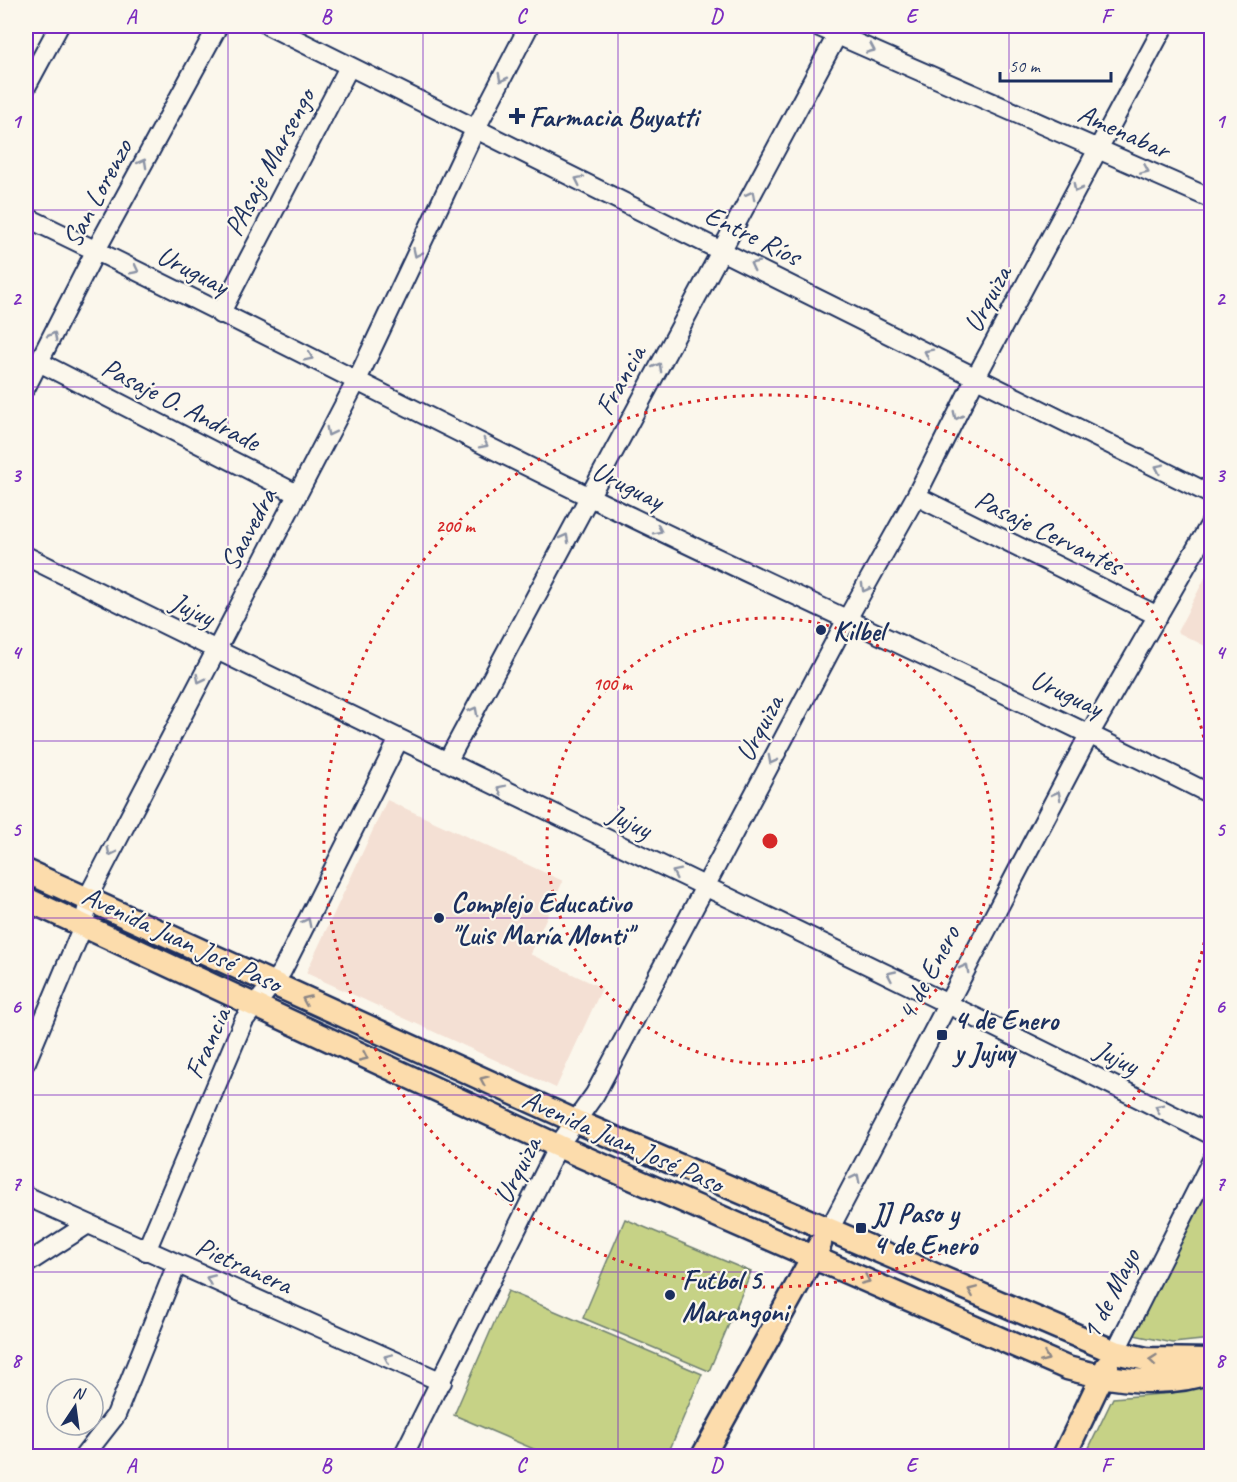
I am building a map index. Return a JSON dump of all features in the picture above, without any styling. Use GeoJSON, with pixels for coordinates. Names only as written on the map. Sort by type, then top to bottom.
{"type":"FeatureCollection","features":[{"type":"Feature","properties":{"kind":"main road","name":"Avenida Juan José Paso"},"geometry":{"type":"LineString","coordinates":[[26,871],[575,1121],[1115,1352],[1146,1359],[1212,1360]]}},
{"type":"Feature","properties":{"kind":"main road","name":"Avenida Juan José Paso"},"geometry":{"type":"LineString","coordinates":[[26,899],[558,1146],[1067,1368],[1101,1377],[1174,1381],[1212,1371]]}},
{"type":"Feature","properties":{"kind":"main road","name":"4 de Enero"},"geometry":{"type":"LineString","coordinates":[[703,1456],[829,1230]]}},
{"type":"Feature","properties":{"kind":"main road","name":"1 de Mayo"},"geometry":{"type":"LineString","coordinates":[[1064,1456],[1115,1352]]}},
{"type":"Feature","properties":{"kind":"street"},"geometry":{"type":"LineString","coordinates":[[26,87],[59,26]]}},
{"type":"Feature","properties":{"kind":"street","name":"San Lorenzo"},"geometry":{"type":"LineString","coordinates":[[26,387],[96,250],[218,26]]}},
{"type":"Feature","properties":{"kind":"street","name":"Entre Ríos"},"geometry":{"type":"LineString","coordinates":[[269,26],[475,130],[722,249],[1212,495]]}},
{"type":"Feature","properties":{"kind":"street","name":"Saavedra"},"geometry":{"type":"LineString","coordinates":[[26,1062],[82,926],[92,889],[357,380],[475,130],[529,26]]}},
{"type":"Feature","properties":{"kind":"street","name":"Amenabar"},"geometry":{"type":"LineString","coordinates":[[817,26],[840,30],[1098,150],[1212,199]]}},
{"type":"Feature","properties":{"kind":"street","name":"Urquiza"},"geometry":{"type":"LineString","coordinates":[[404,1456],[558,1146],[595,1094],[846,621],[916,496],[976,377],[1164,26]]}},
{"type":"Feature","properties":{"kind":"street","name":"Francia"},"geometry":{"type":"LineString","coordinates":[[447,762],[587,496],[840,30]]}},
{"type":"Feature","properties":{"kind":"street","name":"PAsaje Marsengo"},"geometry":{"type":"LineString","coordinates":[[220,314],[349,67]]}},
{"type":"Feature","properties":{"kind":"street","name":"Uruguay"},"geometry":{"type":"LineString","coordinates":[[26,217],[587,496],[846,621],[1090,733],[1212,795]]}},
{"type":"Feature","properties":{"kind":"street","name":"Pasaje O. Andrade"},"geometry":{"type":"LineString","coordinates":[[39,362],[297,494]]}},
{"type":"Feature","properties":{"kind":"street","name":"Pasaje Cervantes"},"geometry":{"type":"LineString","coordinates":[[916,496],[1158,616]]}},
{"type":"Feature","properties":{"kind":"street","name":"4 de Enero"},"geometry":{"type":"LineString","coordinates":[[829,1230],[947,1001],[1090,733],[1212,521]]}},
{"type":"Feature","properties":{"kind":"street","name":"Jujuy"},"geometry":{"type":"LineString","coordinates":[[26,556],[399,740],[947,1001],[1212,1135]]}},
{"type":"Feature","properties":{"kind":"street","name":"Francia"},"geometry":{"type":"LineString","coordinates":[[147,1251],[244,1020],[282,971],[399,740]]}},
{"type":"Feature","properties":{"kind":"street","name":"1 de Mayo"},"geometry":{"type":"LineString","coordinates":[[1115,1352],[1212,1160]]}},
{"type":"Feature","properties":{"kind":"street","name":"Pietranera"},"geometry":{"type":"LineString","coordinates":[[26,1196],[442,1382]]}},
{"type":"Feature","properties":{"kind":"street"},"geometry":{"type":"LineString","coordinates":[[26,1264],[88,1224]]}},
{"type":"Feature","properties":{"kind":"street"},"geometry":{"type":"LineString","coordinates":[[84,1456],[116,1415],[177,1264]]}},
{"type":"Feature","properties":{"kind":"shaded area"},"geometry":{"type":"Polygon","coordinates":[[[1209,570],[1212,571],[1211,649],[1177,632],[1209,570]]]}},
{"type":"Feature","properties":{"kind":"shaded area","name":"Complejo Educativo \"Luis María Monti\""},"geometry":{"type":"Polygon","coordinates":[[[387,800],[563,881],[530,954],[602,988],[556,1088],[306,973],[387,800]]]}},
{"type":"Feature","properties":{"kind":"green space"},"geometry":{"type":"Polygon","coordinates":[[[1211,1181],[1211,1339],[1173,1343],[1134,1335],[1211,1181]]]}},
{"type":"Feature","properties":{"kind":"green space"},"geometry":{"type":"Polygon","coordinates":[[[625,1219],[751,1272],[709,1371],[583,1318],[625,1219]]]}},
{"type":"Feature","properties":{"kind":"green space"},"geometry":{"type":"Polygon","coordinates":[[[508,1291],[702,1374],[667,1456],[550,1456],[454,1415],[508,1291]]]}},
{"type":"Feature","properties":{"kind":"green space"},"geometry":{"type":"Polygon","coordinates":[[[1211,1379],[1211,1456],[1085,1456],[1113,1398],[1173,1393],[1211,1379]]]}},
{"type":"Feature","properties":{"kind":"place","name":"Farmacia Buyatti"},"geometry":{"type":"Point","coordinates":[517,116]}},
{"type":"Feature","properties":{"kind":"place","name":"Kilbel"},"geometry":{"type":"Point","coordinates":[821,630]}},
{"type":"Feature","properties":{"kind":"place","name":"Complejo Educativo \"Luis María Monti\""},"geometry":{"type":"Point","coordinates":[439,918]}},
{"type":"Feature","properties":{"kind":"place","name":"4 de Enero y Jujuy"},"geometry":{"type":"Point","coordinates":[942,1035]}},
{"type":"Feature","properties":{"kind":"place","name":"JJ Paso y 4 de Enero"},"geometry":{"type":"Point","coordinates":[861,1228]}},
{"type":"Feature","properties":{"kind":"place","name":"Futbol 5 Marangoni"},"geometry":{"type":"Point","coordinates":[670,1295]}}]}
